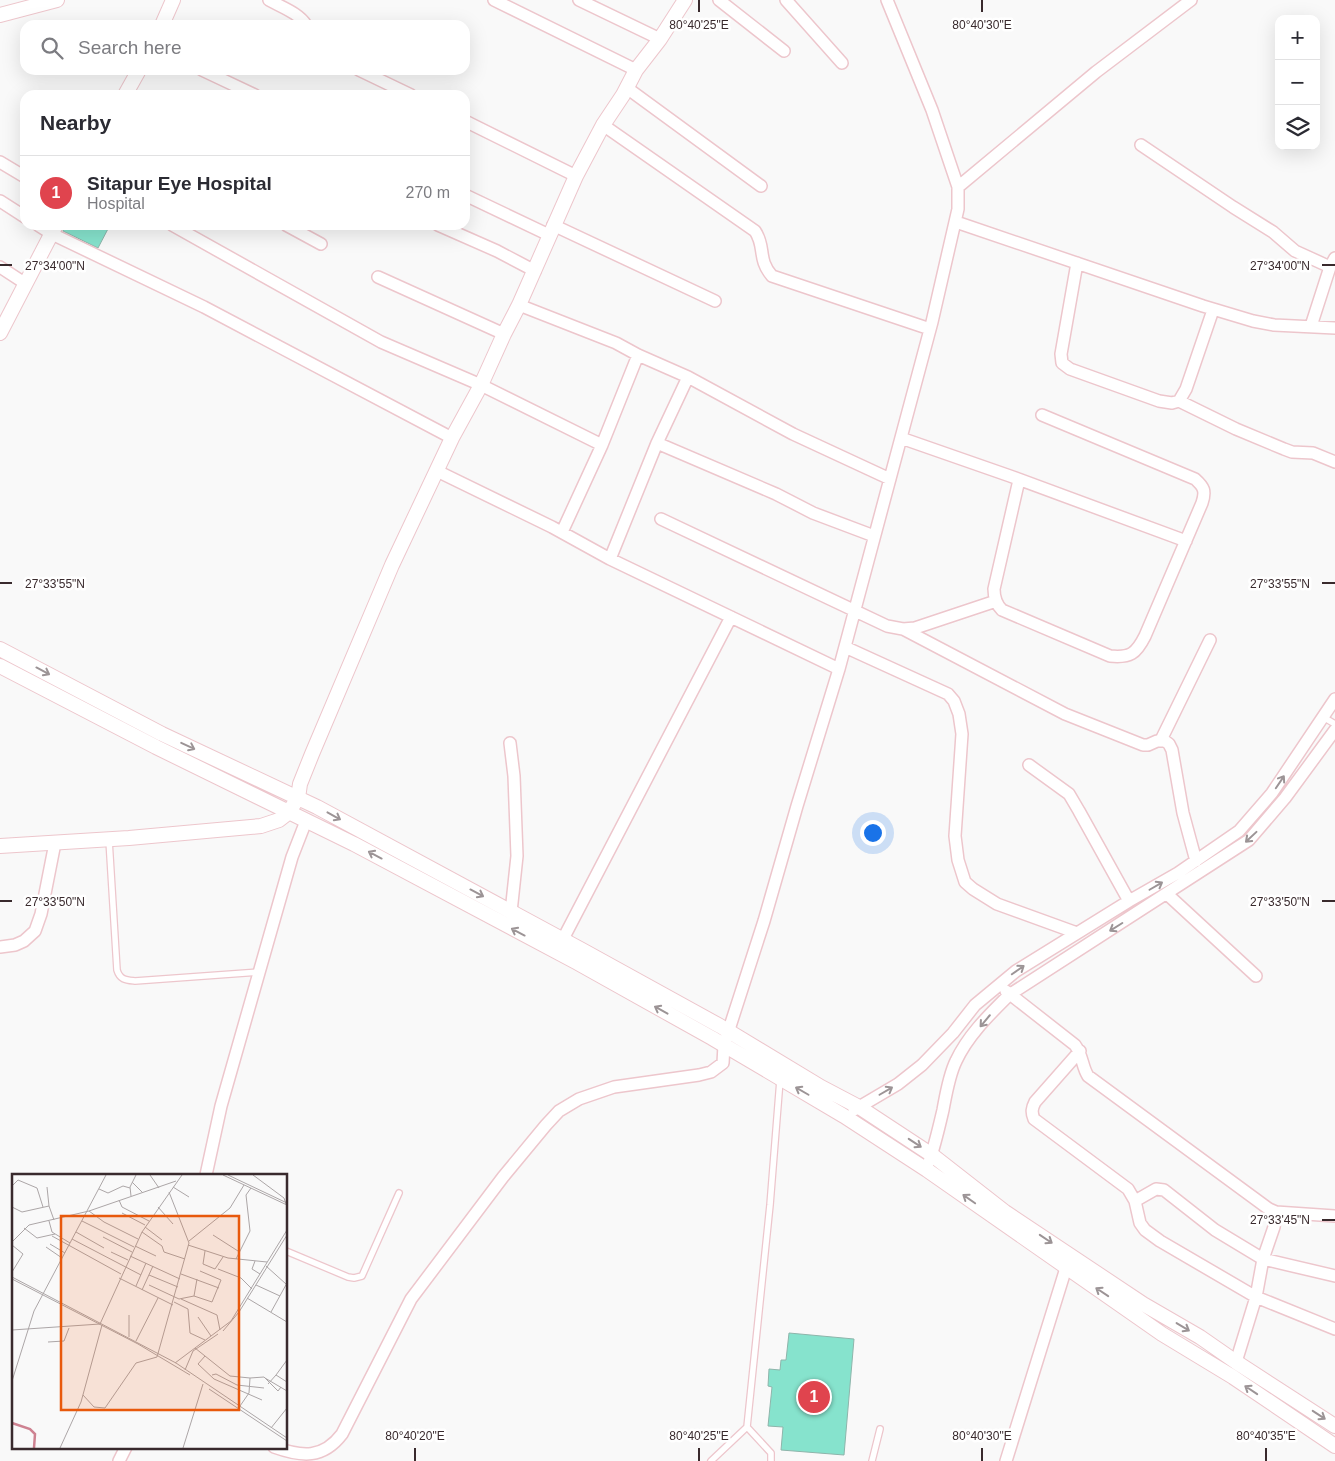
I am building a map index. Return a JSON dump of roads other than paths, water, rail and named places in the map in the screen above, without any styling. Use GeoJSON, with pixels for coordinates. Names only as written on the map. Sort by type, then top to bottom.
{"type":"FeatureCollection","features":[{"type":"Feature","properties":{"kind":"street"},"geometry":{"type":"LineString","coordinates":[[0,15],[58,0]]}},
{"type":"Feature","properties":{"kind":"street"},"geometry":{"type":"LineString","coordinates":[[164,20],[173,0]]}},
{"type":"Feature","properties":{"kind":"street"},"geometry":{"type":"LineString","coordinates":[[269,0],[302,20]]}},
{"type":"Feature","properties":{"kind":"street"},"geometry":{"type":"LineString","coordinates":[[494,0],[636,70]]}},
{"type":"Feature","properties":{"kind":"street"},"geometry":{"type":"LineString","coordinates":[[579,0],[660,39]]}},
{"type":"Feature","properties":{"kind":"street"},"geometry":{"type":"LineString","coordinates":[[0,846],[109,840],[261,826],[278,820],[288,813],[298,798],[300,784],[312,754],[392,565],[452,438],[481,385],[519,306],[576,176],[636,70],[660,39],[685,0]]}},
{"type":"Feature","properties":{"kind":"street"},"geometry":{"type":"LineString","coordinates":[[719,0],[784,51]]}},
{"type":"Feature","properties":{"kind":"street"},"geometry":{"type":"LineString","coordinates":[[786,0],[842,63]]}},
{"type":"Feature","properties":{"kind":"street"},"geometry":{"type":"LineString","coordinates":[[277,1448],[301,1454],[315,1454],[334,1444],[342,1434],[411,1299],[497,1185],[559,1112],[579,1099],[608,1089],[699,1075],[711,1072],[723,1063],[724,1045],[728,1031],[764,921],[839,668],[930,329],[958,209],[958,187],[932,110],[886,0]]}},
{"type":"Feature","properties":{"kind":"street"},"geometry":{"type":"LineString","coordinates":[[958,187],[1096,72],[1191,0]]}},
{"type":"Feature","properties":{"kind":"street"},"geometry":{"type":"LineString","coordinates":[[128,90],[136,75]]}},
{"type":"Feature","properties":{"kind":"street"},"geometry":{"type":"LineString","coordinates":[[213,75],[244,90]]}},
{"type":"Feature","properties":{"kind":"street"},"geometry":{"type":"LineString","coordinates":[[370,75],[401,90]]}},
{"type":"Feature","properties":{"kind":"street"},"geometry":{"type":"LineString","coordinates":[[627,88],[761,186]]}},
{"type":"Feature","properties":{"kind":"street"},"geometry":{"type":"LineString","coordinates":[[470,124],[576,176]]}},
{"type":"Feature","properties":{"kind":"street"},"geometry":{"type":"LineString","coordinates":[[604,125],[755,231],[760,237],[762,260],[772,276],[930,329]]}},
{"type":"Feature","properties":{"kind":"street"},"geometry":{"type":"LineString","coordinates":[[1141,145],[1273,232],[1295,251],[1333,263],[1311,326]]}},
{"type":"Feature","properties":{"kind":"street"},"geometry":{"type":"LineString","coordinates":[[0,162],[20,174]]}},
{"type":"Feature","properties":{"kind":"street"},"geometry":{"type":"LineString","coordinates":[[470,197],[715,301]]}},
{"type":"Feature","properties":{"kind":"street"},"geometry":{"type":"LineString","coordinates":[[0,201],[20,214]]}},
{"type":"Feature","properties":{"kind":"street"},"geometry":{"type":"LineString","coordinates":[[956,222],[1213,310],[1274,325],[1335,328]]}},
{"type":"Feature","properties":{"kind":"street"},"geometry":{"type":"LineString","coordinates":[[0,333],[4,316],[26,284],[53,230]]}},
{"type":"Feature","properties":{"kind":"street"},"geometry":{"type":"LineString","coordinates":[[56,230],[452,438]]}},
{"type":"Feature","properties":{"kind":"street"},"geometry":{"type":"LineString","coordinates":[[181,230],[381,342],[481,385],[602,445]]}},
{"type":"Feature","properties":{"kind":"street"},"geometry":{"type":"LineString","coordinates":[[295,230],[321,244]]}},
{"type":"Feature","properties":{"kind":"street"},"geometry":{"type":"LineString","coordinates":[[449,230],[497,251],[535,271]]}},
{"type":"Feature","properties":{"kind":"street"},"geometry":{"type":"LineString","coordinates":[[1077,263],[1061,354],[1062,363],[1070,369],[1159,401],[1172,403],[1179,401],[1236,429],[1292,452],[1313,454],[1335,462]]}},
{"type":"Feature","properties":{"kind":"street"},"geometry":{"type":"LineString","coordinates":[[0,267],[26,284]]}},
{"type":"Feature","properties":{"kind":"street"},"geometry":{"type":"LineString","coordinates":[[378,277],[504,334]]}},
{"type":"Feature","properties":{"kind":"street"},"geometry":{"type":"LineString","coordinates":[[519,306],[616,343],[688,377],[793,434],[890,479]]}},
{"type":"Feature","properties":{"kind":"street"},"geometry":{"type":"LineString","coordinates":[[1179,401],[1186,389],[1213,310]]}},
{"type":"Feature","properties":{"kind":"street"},"geometry":{"type":"LineString","coordinates":[[562,532],[602,445],[638,355]]}},
{"type":"Feature","properties":{"kind":"street"},"geometry":{"type":"LineString","coordinates":[[610,559],[657,443],[688,377]]}},
{"type":"Feature","properties":{"kind":"street"},"geometry":{"type":"LineString","coordinates":[[1020,480],[994,589],[998,606],[1002,610],[1110,656],[1122,657],[1134,652],[1140,645],[1205,495],[1202,486],[1195,479],[1042,415]]}},
{"type":"Feature","properties":{"kind":"street"},"geometry":{"type":"LineString","coordinates":[[901,438],[1186,541]]}},
{"type":"Feature","properties":{"kind":"street"},"geometry":{"type":"LineString","coordinates":[[657,443],[813,512],[874,536]]}},
{"type":"Feature","properties":{"kind":"street"},"geometry":{"type":"LineString","coordinates":[[437,471],[562,532],[610,559],[839,668]]}},
{"type":"Feature","properties":{"kind":"street"},"geometry":{"type":"LineString","coordinates":[[661,519],[887,626],[903,629],[915,628],[996,601]]}},
{"type":"Feature","properties":{"kind":"street"},"geometry":{"type":"LineString","coordinates":[[564,940],[731,617]]}},
{"type":"Feature","properties":{"kind":"street"},"geometry":{"type":"LineString","coordinates":[[903,629],[1065,714],[1143,746],[1160,740],[1169,744],[1172,750],[1183,813],[1196,861]]}},
{"type":"Feature","properties":{"kind":"street"},"geometry":{"type":"LineString","coordinates":[[1160,740],[1210,640]]}},
{"type":"Feature","properties":{"kind":"street"},"geometry":{"type":"LineString","coordinates":[[844,646],[948,694],[954,701],[959,714],[962,734],[955,836],[958,860],[965,882],[997,904],[1078,933]]}},
{"type":"Feature","properties":{"kind":"street"},"geometry":{"type":"LineString","coordinates":[[0,648],[162,734],[298,798],[564,940],[728,1031],[821,1087],[859,1107],[932,1154],[1005,1212],[1143,1304],[1200,1337],[1335,1426]]}},
{"type":"Feature","properties":{"kind":"street"},"geometry":{"type":"LineString","coordinates":[[0,666],[156,747],[354,844],[569,959],[724,1045],[844,1116],[927,1170],[1162,1334],[1233,1377],[1335,1446]]}},
{"type":"Feature","properties":{"kind":"street"},"geometry":{"type":"LineString","coordinates":[[844,1116],[898,1084],[922,1065],[953,1033],[975,1004],[1016,971],[1178,873],[1239,831],[1272,793],[1335,699]]}},
{"type":"Feature","properties":{"kind":"street"},"geometry":{"type":"LineString","coordinates":[[927,1170],[955,1062],[965,1045],[988,1016],[1010,995],[1249,840],[1286,798],[1335,730]]}},
{"type":"Feature","properties":{"kind":"street"},"geometry":{"type":"LineString","coordinates":[[510,743],[514,776],[517,856],[511,912]]}},
{"type":"Feature","properties":{"kind":"street"},"geometry":{"type":"LineString","coordinates":[[1030,765],[1069,794],[1129,902]]}},
{"type":"Feature","properties":{"kind":"street"},"geometry":{"type":"LineString","coordinates":[[206,1174],[221,1106],[292,857],[306,821]]}},
{"type":"Feature","properties":{"kind":"street"},"geometry":{"type":"LineString","coordinates":[[0,947],[15,945],[24,941],[35,932],[41,914],[55,843]]}},
{"type":"Feature","properties":{"kind":"street"},"geometry":{"type":"LineString","coordinates":[[1168,894],[1256,976]]}},
{"type":"Feature","properties":{"kind":"street"},"geometry":{"type":"LineString","coordinates":[[999,985],[1075,1045],[1080,1052],[1088,1076],[1269,1209],[1276,1212],[1335,1216]]}},
{"type":"Feature","properties":{"kind":"street"},"geometry":{"type":"LineString","coordinates":[[1080,1052],[1035,1102],[1031,1114],[1034,1119],[1128,1189],[1135,1202],[1140,1222],[1145,1230],[1160,1241],[1256,1298],[1335,1328]]}},
{"type":"Feature","properties":{"kind":"street"},"geometry":{"type":"LineString","coordinates":[[1135,1202],[1156,1189],[1164,1190],[1215,1230],[1263,1258],[1335,1276]]}},
{"type":"Feature","properties":{"kind":"street"},"geometry":{"type":"LineString","coordinates":[[1236,1362],[1256,1298],[1263,1258],[1274,1227],[1276,1212]]}},
{"type":"Feature","properties":{"kind":"street"},"geometry":{"type":"LineString","coordinates":[[1006,1461],[1066,1268]]}},
{"type":"Feature","properties":{"kind":"street"},"geometry":{"type":"LineString","coordinates":[[119,1461],[126,1448]]}},
{"type":"Feature","properties":{"kind":"lane"},"geometry":{"type":"LineString","coordinates":[[1323,717],[1335,724]]}},
{"type":"Feature","properties":{"kind":"lane"},"geometry":{"type":"LineString","coordinates":[[109,840],[117,970],[119,976],[124,980],[136,981],[259,972]]}},
{"type":"Feature","properties":{"kind":"lane"},"geometry":{"type":"LineString","coordinates":[[711,1461],[747,1427],[770,1205],[780,1079]]}},
{"type":"Feature","properties":{"kind":"lane"},"geometry":{"type":"LineString","coordinates":[[288,1252],[348,1277],[362,1276],[398,1192]]}},
{"type":"Feature","properties":{"kind":"lane"},"geometry":{"type":"LineString","coordinates":[[747,1427],[771,1453],[771,1461]]}},
{"type":"Feature","properties":{"kind":"lane"},"geometry":{"type":"LineString","coordinates":[[872,1461],[880,1429]]}},
{"type":"Feature","properties":{"kind":"place","name":"Sitapur Eye Hospital"},"geometry":{"type":"Point","coordinates":[814,1397]}}]}
